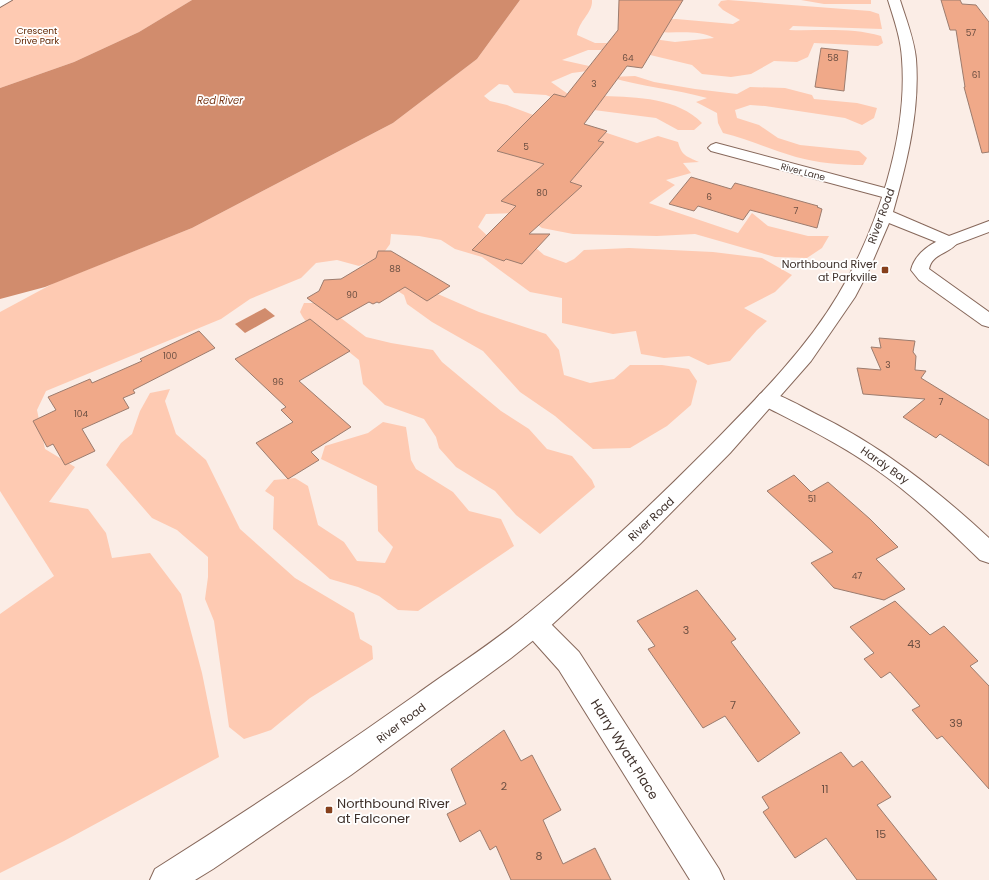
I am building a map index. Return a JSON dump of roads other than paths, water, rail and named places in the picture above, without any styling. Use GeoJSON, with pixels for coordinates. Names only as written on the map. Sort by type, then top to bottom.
{"type":"FeatureCollection","features":[{"type":"Feature","properties":{"kind":"street"},"geometry":{"type":"LineString","coordinates":[[0,3],[6,0]]}},
{"type":"Feature","properties":{"kind":"street","name":"River Road"},"geometry":{"type":"LineString","coordinates":[[166,880],[257,824],[370,746],[534,624],[670,502],[767,399],[825,329],[847,295],[866,256],[886,204],[900,157],[910,100],[909,59],[905,34],[894,0]]}},
{"type":"Feature","properties":{"kind":"street","name":"River Lane"},"geometry":{"type":"LineString","coordinates":[[716,148],[886,204],[949,242]]}},
{"type":"Feature","properties":{"kind":"street"},"geometry":{"type":"LineString","coordinates":[[989,226],[949,242],[927,255],[920,264],[920,270],[925,276],[989,322]]}},
{"type":"Feature","properties":{"kind":"street","name":"Hardy Bay"},"geometry":{"type":"LineString","coordinates":[[767,399],[828,428],[865,450],[906,479],[989,553]]}},
{"type":"Feature","properties":{"kind":"street","name":"Harry Wyatt Place"},"geometry":{"type":"LineString","coordinates":[[534,624],[569,661],[708,880]]}},
{"type":"Feature","properties":{"kind":"water","name":"Red River"},"geometry":{"type":"Polygon","coordinates":[[[192,0],[520,0],[477,59],[393,123],[192,228],[45,287],[0,299],[0,88],[74,62],[139,32],[192,0]]]}},
{"type":"Feature","properties":{"kind":"water"},"geometry":{"type":"Polygon","coordinates":[[[265,308],[275,316],[245,333],[235,324],[265,308]]]}},
{"type":"Feature","properties":{"kind":"place","name":"Northbound River at Parkville"},"geometry":{"type":"Point","coordinates":[885,270]}},
{"type":"Feature","properties":{"kind":"place","name":"Northbound River at Falconer"},"geometry":{"type":"Point","coordinates":[329,810]}},
{"type":"Feature","properties":{"kind":"park label","name":"Crescent Drive Park"},"geometry":{"type":"Point","coordinates":[37,36]}}]}
